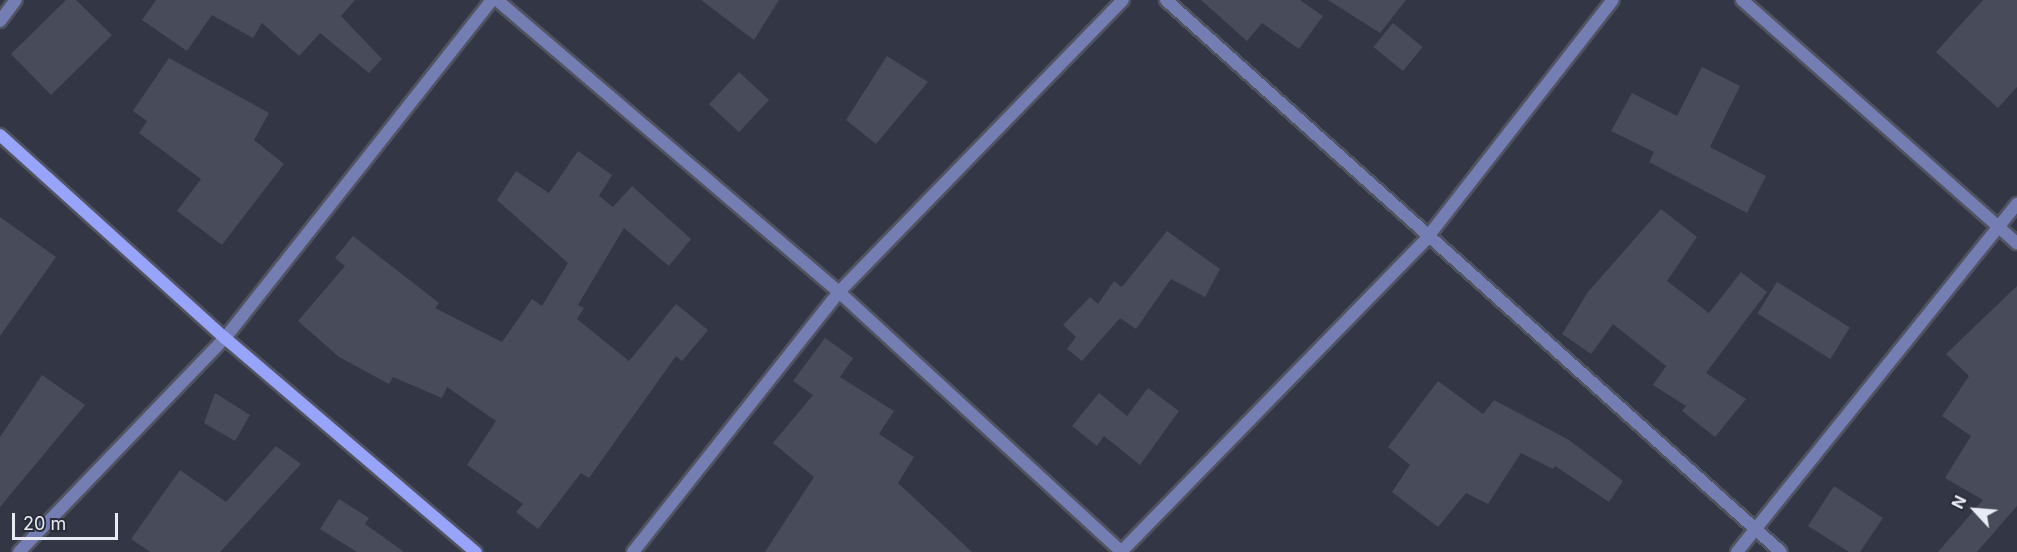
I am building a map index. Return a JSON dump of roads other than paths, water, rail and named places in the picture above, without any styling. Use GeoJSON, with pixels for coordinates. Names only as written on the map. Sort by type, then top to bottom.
{"type":"FeatureCollection","features":[{"type":"Feature","properties":{"kind":"street"},"geometry":{"type":"LineString","coordinates":[[0,21],[16,0]]}},
{"type":"Feature","properties":{"kind":"street"},"geometry":{"type":"LineString","coordinates":[[19,552],[225,338],[492,0]]}},
{"type":"Feature","properties":{"kind":"street"},"geometry":{"type":"LineString","coordinates":[[497,0],[838,292],[1122,552],[1426,239],[1613,0]]}},
{"type":"Feature","properties":{"kind":"street"},"geometry":{"type":"LineString","coordinates":[[633,552],[838,292],[1123,0]]}},
{"type":"Feature","properties":{"kind":"street"},"geometry":{"type":"LineString","coordinates":[[1166,0],[1426,239],[1780,552]]}},
{"type":"Feature","properties":{"kind":"street"},"geometry":{"type":"LineString","coordinates":[[1742,0],[2017,243]]}},
{"type":"Feature","properties":{"kind":"street"},"geometry":{"type":"LineString","coordinates":[[0,135],[225,338],[476,552]]}},
{"type":"Feature","properties":{"kind":"street"},"geometry":{"type":"LineString","coordinates":[[1737,552],[1756,532],[1997,226],[2017,204]]}}]}
